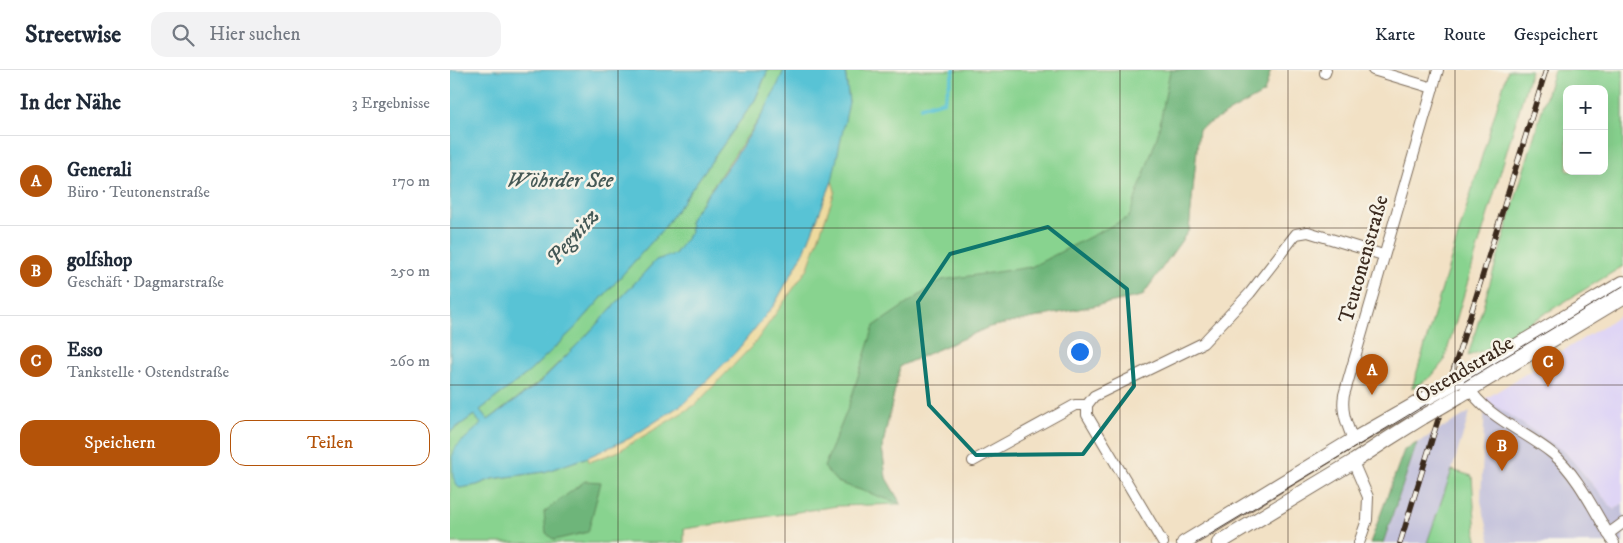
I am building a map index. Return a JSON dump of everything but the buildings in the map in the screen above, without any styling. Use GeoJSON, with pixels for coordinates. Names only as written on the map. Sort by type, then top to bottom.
{"type":"FeatureCollection","features":[{"type":"Feature","properties":{"kind":"main road","name":"Ostendstraße"},"geometry":{"type":"LineString","coordinates":[[1219,543],[1423,418],[1462,386],[1623,283]]}},
{"type":"Feature","properties":{"kind":"main road","name":"Ostendstraße"},"geometry":{"type":"LineString","coordinates":[[1184,543],[1353,440],[1428,397],[1462,386],[1623,297]]}},
{"type":"Feature","properties":{"kind":"main road"},"geometry":{"type":"LineString","coordinates":[[1353,440],[1354,462]]}},
{"type":"Feature","properties":{"kind":"street"},"geometry":{"type":"LineString","coordinates":[[1373,70],[1432,88]]}},
{"type":"Feature","properties":{"kind":"street","name":"Teutonenstraße"},"geometry":{"type":"LineString","coordinates":[[1353,440],[1342,406],[1347,383],[1438,70]]}},
{"type":"Feature","properties":{"kind":"street"},"geometry":{"type":"LineString","coordinates":[[1163,543],[1087,415],[1087,405],[1094,396],[1203,343],[1250,293],[1296,234],[1308,232],[1384,254]]}},
{"type":"Feature","properties":{"kind":"street"},"geometry":{"type":"LineString","coordinates":[[1462,386],[1482,406],[1553,454],[1564,466],[1611,538],[1623,523]]}},
{"type":"Feature","properties":{"kind":"street"},"geometry":{"type":"LineString","coordinates":[[973,462],[1075,405],[1087,405]]}},
{"type":"Feature","properties":{"kind":"street"},"geometry":{"type":"LineString","coordinates":[[1354,462],[1368,497],[1367,520],[1359,543]]}},
{"type":"Feature","properties":{"kind":"highlighted area"},"geometry":{"type":"Polygon","coordinates":[[[1048,227],[1127,289],[1134,386],[1083,454],[976,455],[929,405],[918,302],[950,254],[1048,227]]]}},
{"type":"Feature","properties":{"kind":"shaded area"},"geometry":{"type":"Polygon","coordinates":[[[1623,314],[1623,503],[1614,510],[1565,452],[1485,399],[1623,314]]]}},
{"type":"Feature","properties":{"kind":"shaded area"},"geometry":{"type":"Polygon","coordinates":[[[1485,399],[1565,452],[1614,510],[1623,503],[1623,543],[1491,543],[1481,501],[1485,399]]]}},
{"type":"Feature","properties":{"kind":"shaded area"},"geometry":{"type":"Polygon","coordinates":[[[1470,412],[1427,543],[1383,543],[1417,443],[1470,412]]]}},
{"type":"Feature","properties":{"kind":"green space"},"geometry":{"type":"Polygon","coordinates":[[[768,70],[784,70],[775,93],[849,102],[845,70],[1204,70],[1189,230],[1142,296],[989,327],[900,366],[882,448],[886,478],[901,504],[837,506],[684,529],[684,543],[450,543],[450,432],[474,415],[482,424],[456,447],[460,488],[477,485],[492,479],[544,472],[588,457],[630,438],[684,403],[735,353],[774,305],[774,116],[762,115],[690,219],[691,232],[675,254],[656,260],[584,338],[538,383],[488,420],[480,410],[529,372],[575,328],[664,228],[755,100],[768,70]]]}},
{"type":"Feature","properties":{"kind":"green space"},"geometry":{"type":"Polygon","coordinates":[[[1170,70],[1271,70],[1264,93],[1199,129],[1189,230],[1142,296],[989,327],[900,366],[882,448],[886,478],[901,504],[837,482],[824,467],[848,408],[874,326],[942,280],[1031,267],[1129,217],[1158,134],[1170,70]]]}},
{"type":"Feature","properties":{"kind":"green space"},"geometry":{"type":"Polygon","coordinates":[[[1508,70],[1531,70],[1444,361],[1431,377],[1412,388],[1508,70]]]}},
{"type":"Feature","properties":{"kind":"green space"},"geometry":{"type":"Polygon","coordinates":[[[1554,70],[1623,70],[1623,266],[1487,349],[1468,356],[1554,70]]]}},
{"type":"Feature","properties":{"kind":"green space"},"geometry":{"type":"Polygon","coordinates":[[[1417,443],[1383,543],[1370,543],[1404,450],[1417,443]]]}},
{"type":"Feature","properties":{"kind":"green space"},"geometry":{"type":"Polygon","coordinates":[[[1452,470],[1472,476],[1478,543],[1427,543],[1452,470]]]}},
{"type":"Feature","properties":{"kind":"green space"},"geometry":{"type":"Polygon","coordinates":[[[585,481],[601,482],[588,532],[554,540],[546,533],[544,512],[585,481]]]}},
{"type":"Feature","properties":{"kind":"sand"},"geometry":{"type":"Polygon","coordinates":[[[832,181],[835,191],[808,268],[754,344],[695,405],[617,452],[589,462],[588,457],[630,438],[684,403],[735,353],[774,305],[804,252],[832,181]]]}},
{"type":"Feature","properties":{"kind":"water","name":"Wöhrder See"},"geometry":{"type":"Polygon","coordinates":[[[450,70],[768,70],[755,100],[664,228],[575,328],[529,372],[480,410],[488,420],[539,383],[584,338],[656,260],[675,254],[691,232],[690,219],[754,129],[784,70],[845,70],[849,102],[832,181],[804,252],[774,305],[735,353],[684,403],[630,438],[588,457],[544,472],[492,479],[477,485],[460,488],[453,477],[452,457],[456,447],[481,424],[474,415],[450,432],[450,70]]]}},
{"type":"Feature","properties":{"kind":"waterway"},"geometry":{"type":"LineString","coordinates":[[921,107],[944,101],[954,70]]}},
{"type":"Feature","properties":{"kind":"tram line"},"geometry":{"type":"LineString","coordinates":[[1196,543],[1623,286]]}},
{"type":"Feature","properties":{"kind":"railway"},"geometry":{"type":"LineString","coordinates":[[1400,543],[1546,70]]}},
{"type":"Feature","properties":{"kind":"place","name":"Esso"},"geometry":{"type":"Point","coordinates":[1548,387]}},
{"type":"Feature","properties":{"kind":"place","name":"Generali"},"geometry":{"type":"Point","coordinates":[1372,395]}},
{"type":"Feature","properties":{"kind":"place","name":"golfshop"},"geometry":{"type":"Point","coordinates":[1502,471]}},
{"type":"Feature","properties":{"kind":"water label","name":"Pegnitz"},"geometry":{"type":"Point","coordinates":[572,236]}}]}
